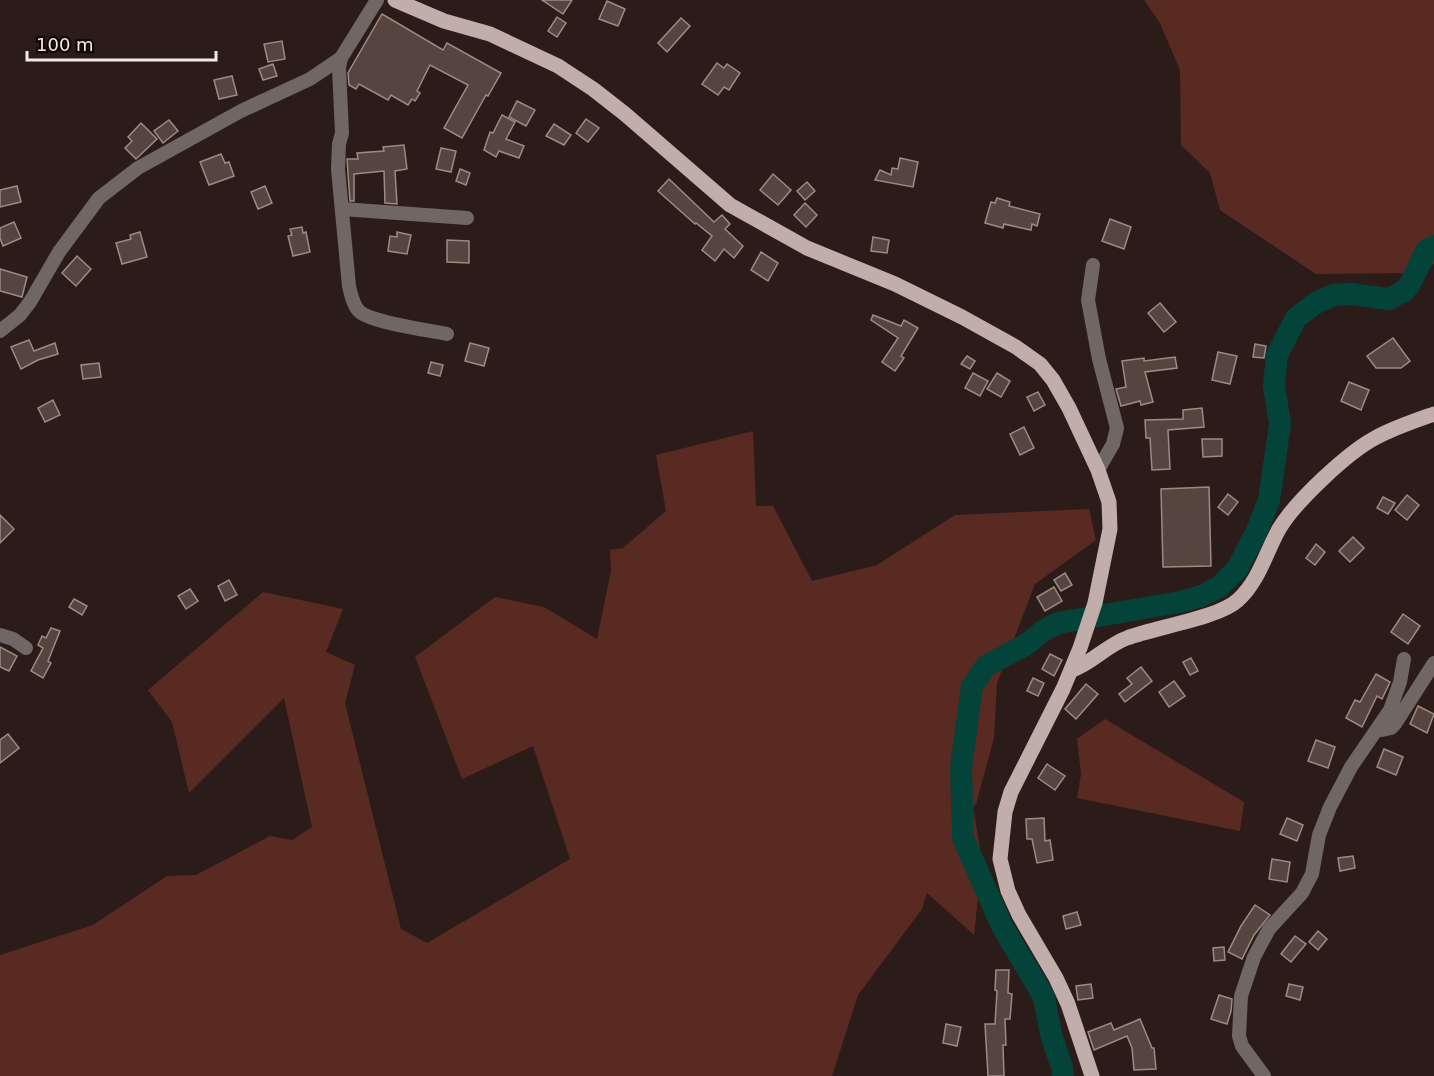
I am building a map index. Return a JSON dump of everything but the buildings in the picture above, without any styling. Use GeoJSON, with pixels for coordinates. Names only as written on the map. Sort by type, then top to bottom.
{"type":"FeatureCollection","features":[{"type":"Feature","properties":{"kind":"main road"},"geometry":{"type":"LineString","coordinates":[[395,0],[444,21],[490,34],[558,66],[625,114],[730,205],[785,237],[895,284],[962,317],[1016,347],[1040,364],[1053,380],[1098,470],[1109,502],[1110,529],[1089,624],[1072,669],[1011,792],[1005,812],[1000,859],[1008,891],[1019,915],[1056,978],[1068,1004],[1092,1076]]}},
{"type":"Feature","properties":{"kind":"main road"},"geometry":{"type":"LineString","coordinates":[[1072,669],[1079,668],[1097,654],[1124,639],[1225,610],[1239,599],[1252,582],[1271,550],[1279,529],[1292,511],[1329,474],[1374,438],[1434,414]]}},
{"type":"Feature","properties":{"kind":"street"},"geometry":{"type":"LineString","coordinates":[[377,0],[341,58],[339,68],[343,123],[338,170],[349,286],[354,303],[360,312],[376,319],[447,334]]}},
{"type":"Feature","properties":{"kind":"street"},"geometry":{"type":"LineString","coordinates":[[0,331],[20,315],[30,302],[59,252],[99,198],[138,168],[241,111],[310,79],[341,58]]}},
{"type":"Feature","properties":{"kind":"street"},"geometry":{"type":"LineString","coordinates":[[342,208],[467,218]]}},
{"type":"Feature","properties":{"kind":"street"},"geometry":{"type":"LineString","coordinates":[[1093,265],[1088,300],[1099,359],[1117,428],[1113,444],[1098,470]]}},
{"type":"Feature","properties":{"kind":"street"},"geometry":{"type":"LineString","coordinates":[[0,635],[13,639],[26,648]]}},
{"type":"Feature","properties":{"kind":"street"},"geometry":{"type":"LineString","coordinates":[[1263,1076],[1242,1046],[1239,1036],[1241,996],[1254,957],[1269,929],[1302,893],[1312,874],[1319,835],[1330,807],[1351,767],[1390,710],[1400,682],[1404,659]]}},
{"type":"Feature","properties":{"kind":"street"},"geometry":{"type":"LineString","coordinates":[[1378,729],[1390,728],[1395,724],[1434,663]]}},
{"type":"Feature","properties":{"kind":"shaded area"},"geometry":{"type":"Polygon","coordinates":[[[1144,0],[1434,0],[1434,264],[1410,273],[1316,274],[1220,210],[1210,173],[1181,145],[1180,70],[1160,23],[1144,0]]]}},
{"type":"Feature","properties":{"kind":"shaded area"},"geometry":{"type":"Polygon","coordinates":[[[753,431],[756,506],[773,506],[812,581],[877,565],[955,515],[1089,509],[1096,540],[1035,584],[997,683],[994,738],[976,804],[973,807],[982,860],[974,935],[927,893],[922,909],[858,995],[832,1076],[0,1076],[0,955],[93,925],[167,876],[196,875],[270,836],[292,840],[312,827],[284,698],[189,793],[172,722],[148,690],[263,592],[343,609],[326,652],[355,665],[345,703],[401,929],[427,943],[570,859],[533,746],[462,779],[415,657],[495,597],[544,607],[597,639],[611,571],[610,550],[623,548],[666,511],[656,455],[753,431]]]}},
{"type":"Feature","properties":{"kind":"shaded area"},"geometry":{"type":"Polygon","coordinates":[[[1105,719],[1244,802],[1240,831],[1077,798],[1081,774],[1077,739],[1105,719]]]}},
{"type":"Feature","properties":{"kind":"waterway"},"geometry":{"type":"LineString","coordinates":[[1063,1076],[1051,1034],[1044,997],[1002,926],[963,838],[961,767],[972,686],[986,666],[1027,644],[1058,623],[1180,602],[1201,596],[1219,587],[1237,569],[1256,533],[1269,500],[1280,424],[1274,386],[1277,355],[1296,318],[1316,303],[1333,295],[1351,294],[1389,299],[1404,291],[1410,284],[1426,251],[1434,246]]}}]}
